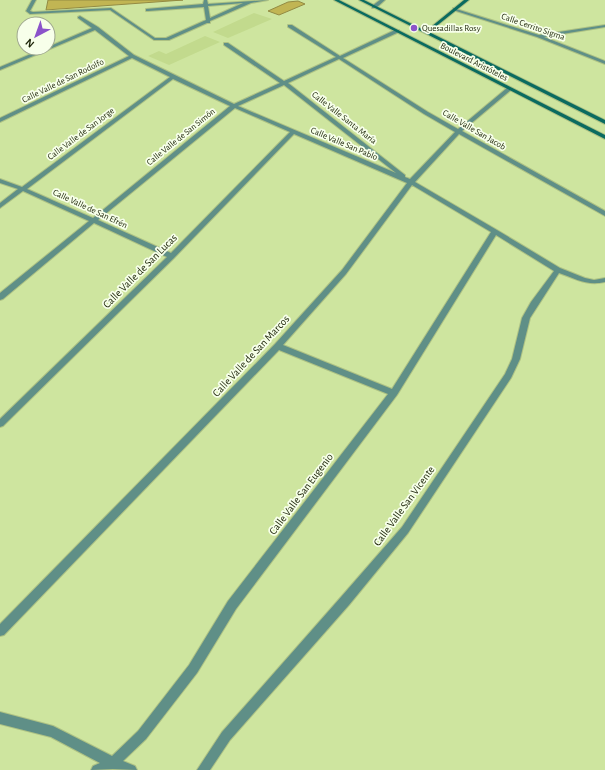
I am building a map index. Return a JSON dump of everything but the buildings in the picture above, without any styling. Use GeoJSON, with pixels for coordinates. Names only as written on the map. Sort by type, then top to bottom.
{"type":"FeatureCollection","features":[{"type":"Feature","properties":{"kind":"street"},"geometry":{"type":"LineString","coordinates":[[34,0],[28,11],[32,14],[111,9],[154,39],[159,40],[175,37],[250,2]]}},
{"type":"Feature","properties":{"kind":"street"},"geometry":{"type":"LineString","coordinates":[[148,10],[206,2],[250,2],[266,0]]}},
{"type":"Feature","properties":{"kind":"street","name":"Boulevard Aristóteles"},"geometry":{"type":"LineString","coordinates":[[336,0],[432,49],[439,58],[495,87],[509,89],[605,137]]}},
{"type":"Feature","properties":{"kind":"street","name":"Boulevard Aristóteles"},"geometry":{"type":"LineString","coordinates":[[361,0],[605,122]]}},
{"type":"Feature","properties":{"kind":"street"},"geometry":{"type":"LineString","coordinates":[[374,7],[383,0]]}},
{"type":"Feature","properties":{"kind":"street"},"geometry":{"type":"LineString","coordinates":[[426,33],[467,0]]}},
{"type":"Feature","properties":{"kind":"street"},"geometry":{"type":"LineString","coordinates":[[206,2],[208,22]]}},
{"type":"Feature","properties":{"kind":"street","name":"Calle Cerrito Sigma"},"geometry":{"type":"LineString","coordinates":[[455,9],[539,36],[605,63]]}},
{"type":"Feature","properties":{"kind":"street","name":"Calle Valle San Pablo"},"geometry":{"type":"LineString","coordinates":[[80,17],[132,56],[173,77],[234,106],[411,182],[558,270],[584,280],[604,281]]}},
{"type":"Feature","properties":{"kind":"street","name":"Calle Valle San Jacob"},"geometry":{"type":"LineString","coordinates":[[290,26],[458,132],[605,214]]}},
{"type":"Feature","properties":{"kind":"street"},"geometry":{"type":"LineString","coordinates":[[539,36],[605,26]]}},
{"type":"Feature","properties":{"kind":"street"},"geometry":{"type":"LineString","coordinates":[[0,69],[96,28]]}},
{"type":"Feature","properties":{"kind":"street","name":"Calle Valle de San Simón"},"geometry":{"type":"LineString","coordinates":[[0,297],[234,106],[397,31]]}},
{"type":"Feature","properties":{"kind":"street","name":"Calle Valle Santa María"},"geometry":{"type":"LineString","coordinates":[[226,44],[284,83],[411,182]]}},
{"type":"Feature","properties":{"kind":"street","name":"Calle Valle de San Rodolfo"},"geometry":{"type":"LineString","coordinates":[[0,120],[132,56]]}},
{"type":"Feature","properties":{"kind":"street","name":"Calle Valle de San Jorge"},"geometry":{"type":"LineString","coordinates":[[0,206],[173,77]]}},
{"type":"Feature","properties":{"kind":"street"},"geometry":{"type":"LineString","coordinates":[[509,89],[524,82]]}},
{"type":"Feature","properties":{"kind":"street","name":"Calle Valle de San Marcos"},"geometry":{"type":"LineString","coordinates":[[0,632],[278,346],[344,272],[411,182],[458,132],[509,89]]}},
{"type":"Feature","properties":{"kind":"street","name":"Calle Valle de San Lucas"},"geometry":{"type":"LineString","coordinates":[[0,424],[172,256],[293,132]]}},
{"type":"Feature","properties":{"kind":"street","name":"Calle Valle de San Efrén"},"geometry":{"type":"LineString","coordinates":[[0,181],[23,189],[172,256]]}},
{"type":"Feature","properties":{"kind":"street","name":"Calle Valle San Eugenio"},"geometry":{"type":"LineString","coordinates":[[98,770],[113,763],[142,735],[193,669],[232,605],[394,393],[495,231]]}},
{"type":"Feature","properties":{"kind":"street","name":"Calle Valle San Vicente"},"geometry":{"type":"LineString","coordinates":[[203,770],[226,736],[340,607],[405,530],[508,376],[516,359],[526,318],[558,270]]}},
{"type":"Feature","properties":{"kind":"street"},"geometry":{"type":"LineString","coordinates":[[278,346],[394,393]]}},
{"type":"Feature","properties":{"kind":"street"},"geometry":{"type":"LineString","coordinates":[[0,718],[53,732],[113,763],[131,770]]}},
{"type":"Feature","properties":{"kind":"shaded area"},"geometry":{"type":"Polygon","coordinates":[[[254,13],[272,19],[228,38],[213,32],[254,13]]]}},
{"type":"Feature","properties":{"kind":"shaded area"},"geometry":{"type":"Polygon","coordinates":[[[205,36],[220,42],[169,65],[148,56],[159,51],[166,54],[205,36]]]}},
{"type":"Feature","properties":{"kind":"place","name":"Quesadillas Rosy"},"geometry":{"type":"Point","coordinates":[414,28]}}]}
